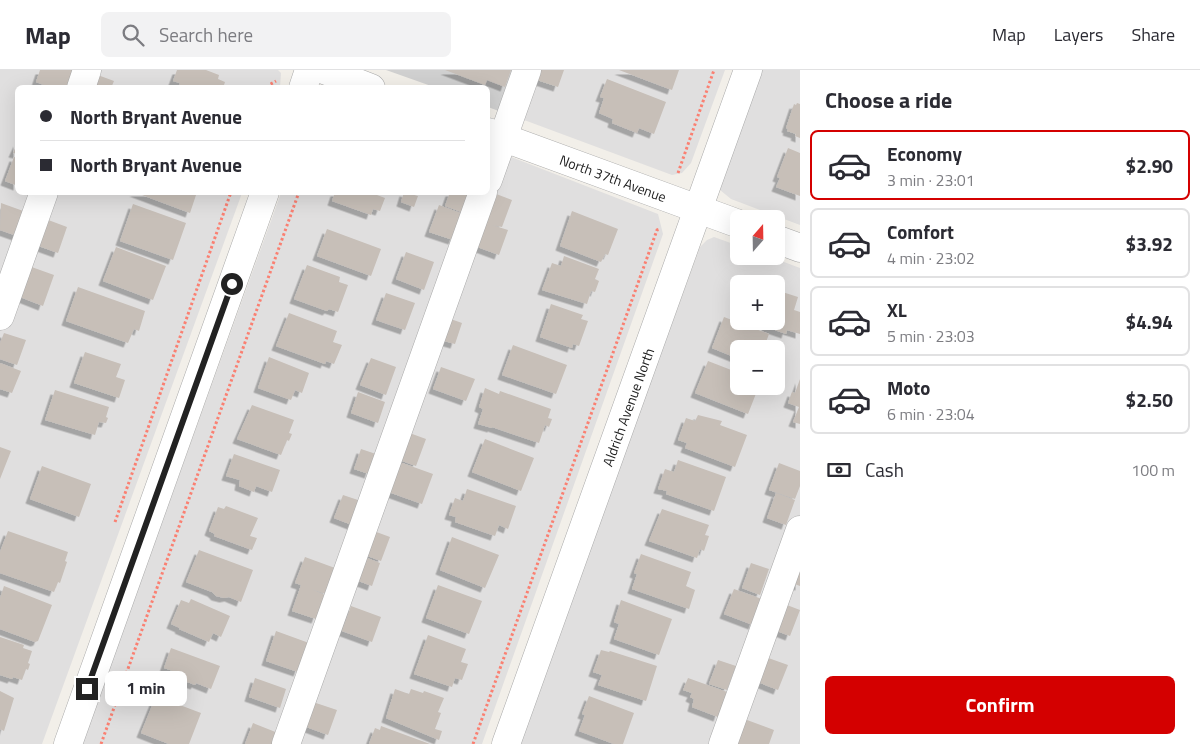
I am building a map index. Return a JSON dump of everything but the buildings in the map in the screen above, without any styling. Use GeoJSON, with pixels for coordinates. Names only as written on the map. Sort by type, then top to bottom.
{"type":"FeatureCollection","features":[{"type":"Feature","properties":{"kind":"street"},"geometry":{"type":"LineString","coordinates":[[81,85],[87,70]]}},
{"type":"Feature","properties":{"kind":"street"},"geometry":{"type":"LineString","coordinates":[[304,85],[310,70]]}},
{"type":"Feature","properties":{"kind":"street"},"geometry":{"type":"LineString","coordinates":[[324,70],[363,85]]}},
{"type":"Feature","properties":{"kind":"street"},"geometry":{"type":"LineString","coordinates":[[490,167],[495,135],[527,70]]}},
{"type":"Feature","properties":{"kind":"street","name":"Aldrich Avenue North"},"geometry":{"type":"LineString","coordinates":[[506,744],[748,70]]}},
{"type":"Feature","properties":{"kind":"street","name":"North 37th Avenue"},"geometry":{"type":"LineString","coordinates":[[495,135],[730,220]]}},
{"type":"Feature","properties":{"kind":"street"},"geometry":{"type":"LineString","coordinates":[[0,316],[43,195]]}},
{"type":"Feature","properties":{"kind":"street"},"geometry":{"type":"LineString","coordinates":[[68,744],[264,195]]}},
{"type":"Feature","properties":{"kind":"street"},"geometry":{"type":"LineString","coordinates":[[286,744],[482,195]]}},
{"type":"Feature","properties":{"kind":"street"},"geometry":{"type":"LineString","coordinates":[[785,242],[800,248]]}},
{"type":"Feature","properties":{"kind":"street"},"geometry":{"type":"LineString","coordinates":[[723,744],[800,530]]}},
{"type":"Feature","properties":{"kind":"path"},"geometry":{"type":"LineString","coordinates":[[680,181],[678,172],[714,70]]}},
{"type":"Feature","properties":{"kind":"path"},"geometry":{"type":"LineString","coordinates":[[269,85],[276,81]]}},
{"type":"Feature","properties":{"kind":"path"},"geometry":{"type":"LineString","coordinates":[[112,529],[230,195]]}},
{"type":"Feature","properties":{"kind":"path"},"geometry":{"type":"LineString","coordinates":[[101,744],[298,195]]}},
{"type":"Feature","properties":{"kind":"path"},"geometry":{"type":"LineString","coordinates":[[473,744],[657,230],[663,228]]}},
{"type":"Feature","properties":{"kind":"shaded area"},"geometry":{"type":"Polygon","coordinates":[[[0,70],[278,70],[281,73],[280,85],[15,85],[15,195],[241,195],[42,744],[0,744],[0,70]]]}},
{"type":"Feature","properties":{"kind":"shaded area"},"geometry":{"type":"Polygon","coordinates":[[[386,70],[521,70],[504,113],[490,108],[490,85],[428,85],[386,70]]]}},
{"type":"Feature","properties":{"kind":"shaded area"},"geometry":{"type":"Polygon","coordinates":[[[521,70],[725,70],[691,163],[682,173],[672,175],[505,113],[521,70]]]}},
{"type":"Feature","properties":{"kind":"shaded area"},"geometry":{"type":"Polygon","coordinates":[[[759,70],[800,70],[800,225],[785,219],[785,210],[760,210],[731,199],[720,190],[720,178],[759,70]]]}},
{"type":"Feature","properties":{"kind":"shaded area"},"geometry":{"type":"Polygon","coordinates":[[[490,149],[658,214],[663,234],[482,744],[82,744],[280,195],[490,195],[490,149]]]}},
{"type":"Feature","properties":{"kind":"shaded area"},"geometry":{"type":"Polygon","coordinates":[[[714,237],[730,243],[730,265],[785,265],[785,262],[800,268],[800,744],[518,744],[700,247],[707,240],[714,237]]]}},
{"type":"Feature","properties":{"kind":"route"},"geometry":{"type":"LineString","coordinates":[[87,689],[232,284]]}}]}
